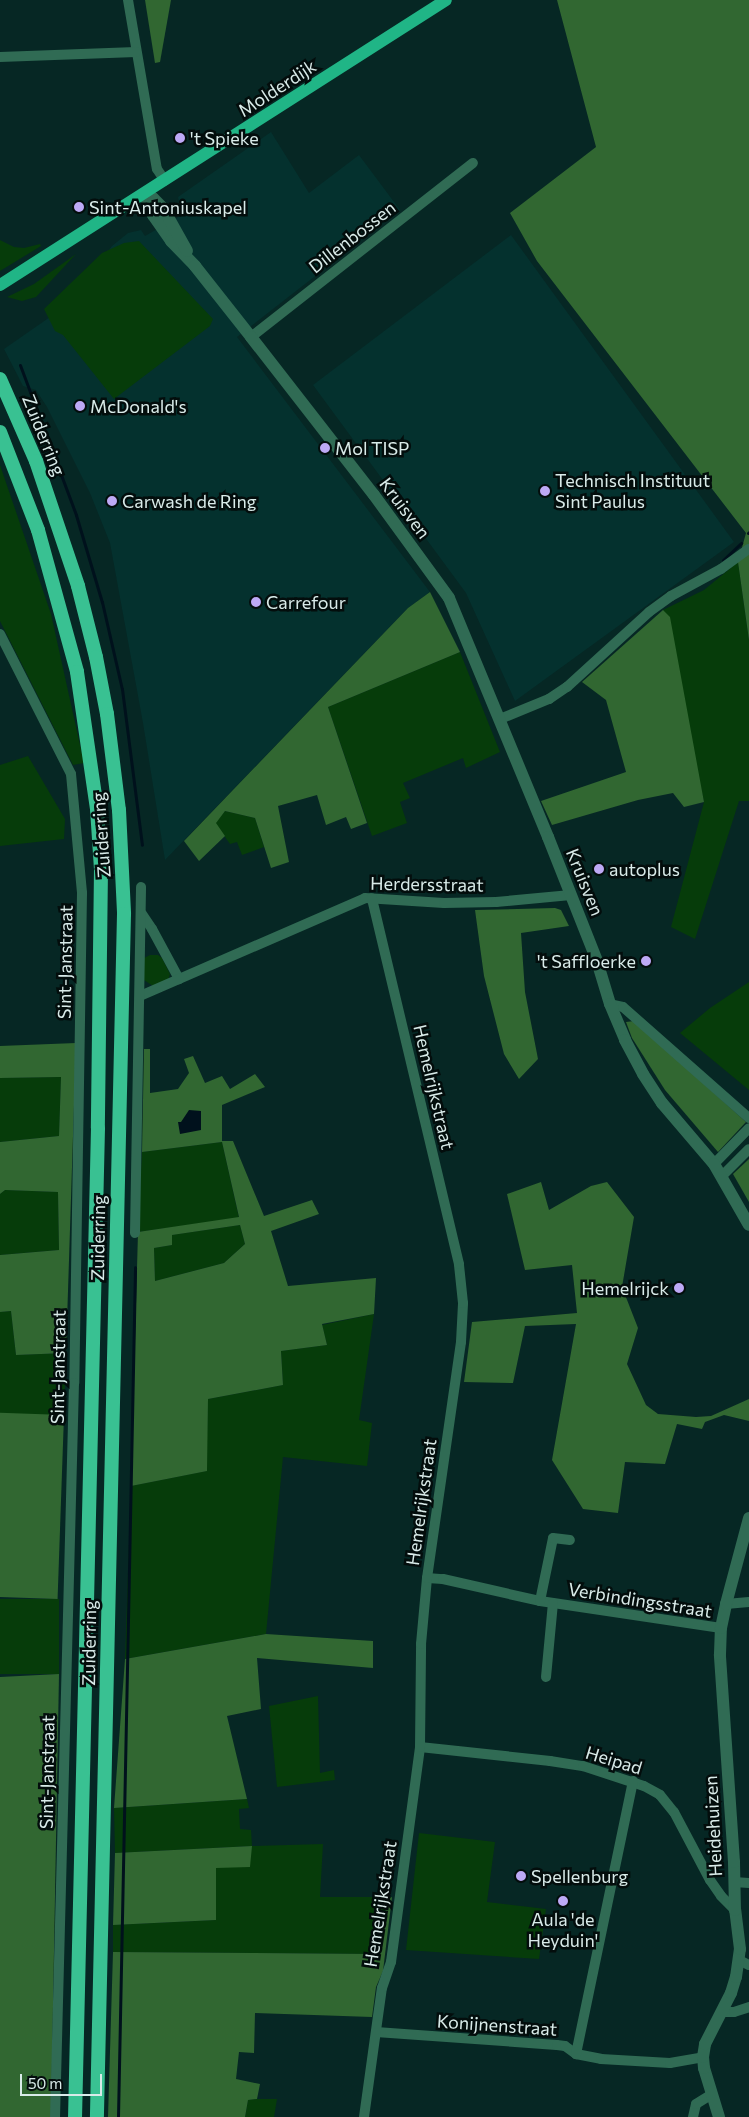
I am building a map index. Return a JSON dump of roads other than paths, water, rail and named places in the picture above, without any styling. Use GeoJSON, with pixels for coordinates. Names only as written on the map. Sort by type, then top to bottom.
{"type":"FeatureCollection","features":[{"type":"Feature","properties":{"kind":"highway","name":"Zuiderring"},"geometry":{"type":"LineString","coordinates":[[0,379],[33,453],[59,524],[96,657],[115,773],[122,857],[124,923],[97,2117]]}},
{"type":"Feature","properties":{"kind":"highway","name":"Zuiderring"},"geometry":{"type":"LineString","coordinates":[[0,432],[38,530],[77,672],[97,809],[101,869],[98,1118],[75,2117]]}},
{"type":"Feature","properties":{"kind":"main road","name":"Molderdijk"},"geometry":{"type":"LineString","coordinates":[[0,285],[144,195],[446,0]]}},
{"type":"Feature","properties":{"kind":"street"},"geometry":{"type":"LineString","coordinates":[[128,0],[157,169],[165,181]]}},
{"type":"Feature","properties":{"kind":"street"},"geometry":{"type":"LineString","coordinates":[[0,57],[136,52]]}},
{"type":"Feature","properties":{"kind":"street","name":"Dillenbossen"},"geometry":{"type":"LineString","coordinates":[[251,337],[473,163]]}},
{"type":"Feature","properties":{"kind":"street","name":"Kruisven"},"geometry":{"type":"LineString","coordinates":[[144,195],[153,214],[171,241],[195,266],[251,337],[438,581],[457,614],[597,961],[610,1004],[643,1074],[662,1103],[714,1164],[749,1225]]}},
{"type":"Feature","properties":{"kind":"street"},"geometry":{"type":"LineString","coordinates":[[500,719],[549,699],[566,687],[649,612],[671,596],[721,569],[749,549]]}},
{"type":"Feature","properties":{"kind":"street","name":"Sint-Janstraat"},"geometry":{"type":"LineString","coordinates":[[0,634],[71,774],[82,893],[74,1383],[55,2117]]}},
{"type":"Feature","properties":{"kind":"street"},"geometry":{"type":"LineString","coordinates":[[135,1233],[141,887]]}},
{"type":"Feature","properties":{"kind":"street","name":"Herdersstraat"},"geometry":{"type":"LineString","coordinates":[[140,996],[358,901],[372,898],[444,903],[496,902],[571,895]]}},
{"type":"Feature","properties":{"kind":"street","name":"Hemelrijkstraat"},"geometry":{"type":"LineString","coordinates":[[364,2117],[382,1988],[391,1962],[420,1747],[421,1644],[427,1578],[461,1342],[463,1304],[459,1264],[372,898]]}},
{"type":"Feature","properties":{"kind":"street"},"geometry":{"type":"LineString","coordinates":[[142,914],[152,928],[179,979]]}},
{"type":"Feature","properties":{"kind":"street"},"geometry":{"type":"LineString","coordinates":[[610,1004],[623,1007],[749,1118]]}},
{"type":"Feature","properties":{"kind":"street"},"geometry":{"type":"LineString","coordinates":[[714,1164],[749,1128]]}},
{"type":"Feature","properties":{"kind":"street"},"geometry":{"type":"LineString","coordinates":[[722,1176],[749,1149]]}},
{"type":"Feature","properties":{"kind":"street","name":"Heidehuizen"},"geometry":{"type":"LineString","coordinates":[[703,2057],[705,2044],[744,1963],[735,1910],[734,1862],[721,1680],[721,1628],[749,1518]]}},
{"type":"Feature","properties":{"kind":"street","name":"Verbindingsstraat"},"geometry":{"type":"LineString","coordinates":[[540,1601],[553,1538],[570,1540]]}},
{"type":"Feature","properties":{"kind":"street","name":"Verbindingsstraat"},"geometry":{"type":"LineString","coordinates":[[427,1578],[443,1579],[540,1601],[721,1628]]}},
{"type":"Feature","properties":{"kind":"street"},"geometry":{"type":"LineString","coordinates":[[726,1604],[749,1602]]}},
{"type":"Feature","properties":{"kind":"street","name":"Verbindingsstraat"},"geometry":{"type":"LineString","coordinates":[[546,1676],[553,1603]]}},
{"type":"Feature","properties":{"kind":"street","name":"Heipad"},"geometry":{"type":"LineString","coordinates":[[420,1747],[582,1766],[633,1781],[660,1795],[674,1812],[712,1884],[735,1910]]}},
{"type":"Feature","properties":{"kind":"street"},"geometry":{"type":"LineString","coordinates":[[576,2054],[633,1781]]}},
{"type":"Feature","properties":{"kind":"street"},"geometry":{"type":"LineString","coordinates":[[734,1882],[749,1883]]}},
{"type":"Feature","properties":{"kind":"street"},"geometry":{"type":"LineString","coordinates":[[722,2012],[734,2012],[749,2007]]}},
{"type":"Feature","properties":{"kind":"street","name":"Konijnenstraat"},"geometry":{"type":"LineString","coordinates":[[376,2032],[557,2045],[565,2046],[576,2054],[601,2059],[670,2063],[703,2057]]}},
{"type":"Feature","properties":{"kind":"street"},"geometry":{"type":"LineString","coordinates":[[703,2057],[719,2117]]}},
{"type":"Feature","properties":{"kind":"street"},"geometry":{"type":"LineString","coordinates":[[693,2117],[696,2104],[712,2094]]}},
{"type":"Feature","properties":{"kind":"waterway"},"geometry":{"type":"LineString","coordinates":[[20,365],[76,515],[102,602],[122,689],[142,845]]}},
{"type":"Feature","properties":{"kind":"waterway"},"geometry":{"type":"LineString","coordinates":[[723,560],[741,543]]}},
{"type":"Feature","properties":{"kind":"waterway"},"geometry":{"type":"LineString","coordinates":[[118,2117],[135,1267]]}},
{"type":"Feature","properties":{"kind":"place","name":"'t Spieke"},"geometry":{"type":"Point","coordinates":[180,138]}},
{"type":"Feature","properties":{"kind":"place","name":"Sint-Antoniuskapel"},"geometry":{"type":"Point","coordinates":[79,207]}},
{"type":"Feature","properties":{"kind":"place","name":"McDonald's"},"geometry":{"type":"Point","coordinates":[80,406]}},
{"type":"Feature","properties":{"kind":"place","name":"Mol TISP"},"geometry":{"type":"Point","coordinates":[325,448]}},
{"type":"Feature","properties":{"kind":"place","name":"Technisch Instituut Sint Paulus"},"geometry":{"type":"Point","coordinates":[545,491]}},
{"type":"Feature","properties":{"kind":"place","name":"Carwash de Ring"},"geometry":{"type":"Point","coordinates":[112,501]}},
{"type":"Feature","properties":{"kind":"place","name":"Carrefour"},"geometry":{"type":"Point","coordinates":[256,602]}},
{"type":"Feature","properties":{"kind":"place","name":"autoplus"},"geometry":{"type":"Point","coordinates":[599,869]}},
{"type":"Feature","properties":{"kind":"place","name":"'t Saffloerke"},"geometry":{"type":"Point","coordinates":[646,961]}},
{"type":"Feature","properties":{"kind":"place","name":"Hemelrijck"},"geometry":{"type":"Point","coordinates":[679,1288]}},
{"type":"Feature","properties":{"kind":"place","name":"Spellenburg"},"geometry":{"type":"Point","coordinates":[521,1876]}},
{"type":"Feature","properties":{"kind":"place","name":"Aula 'de Heyduin'"},"geometry":{"type":"Point","coordinates":[563,1901]}}]}
